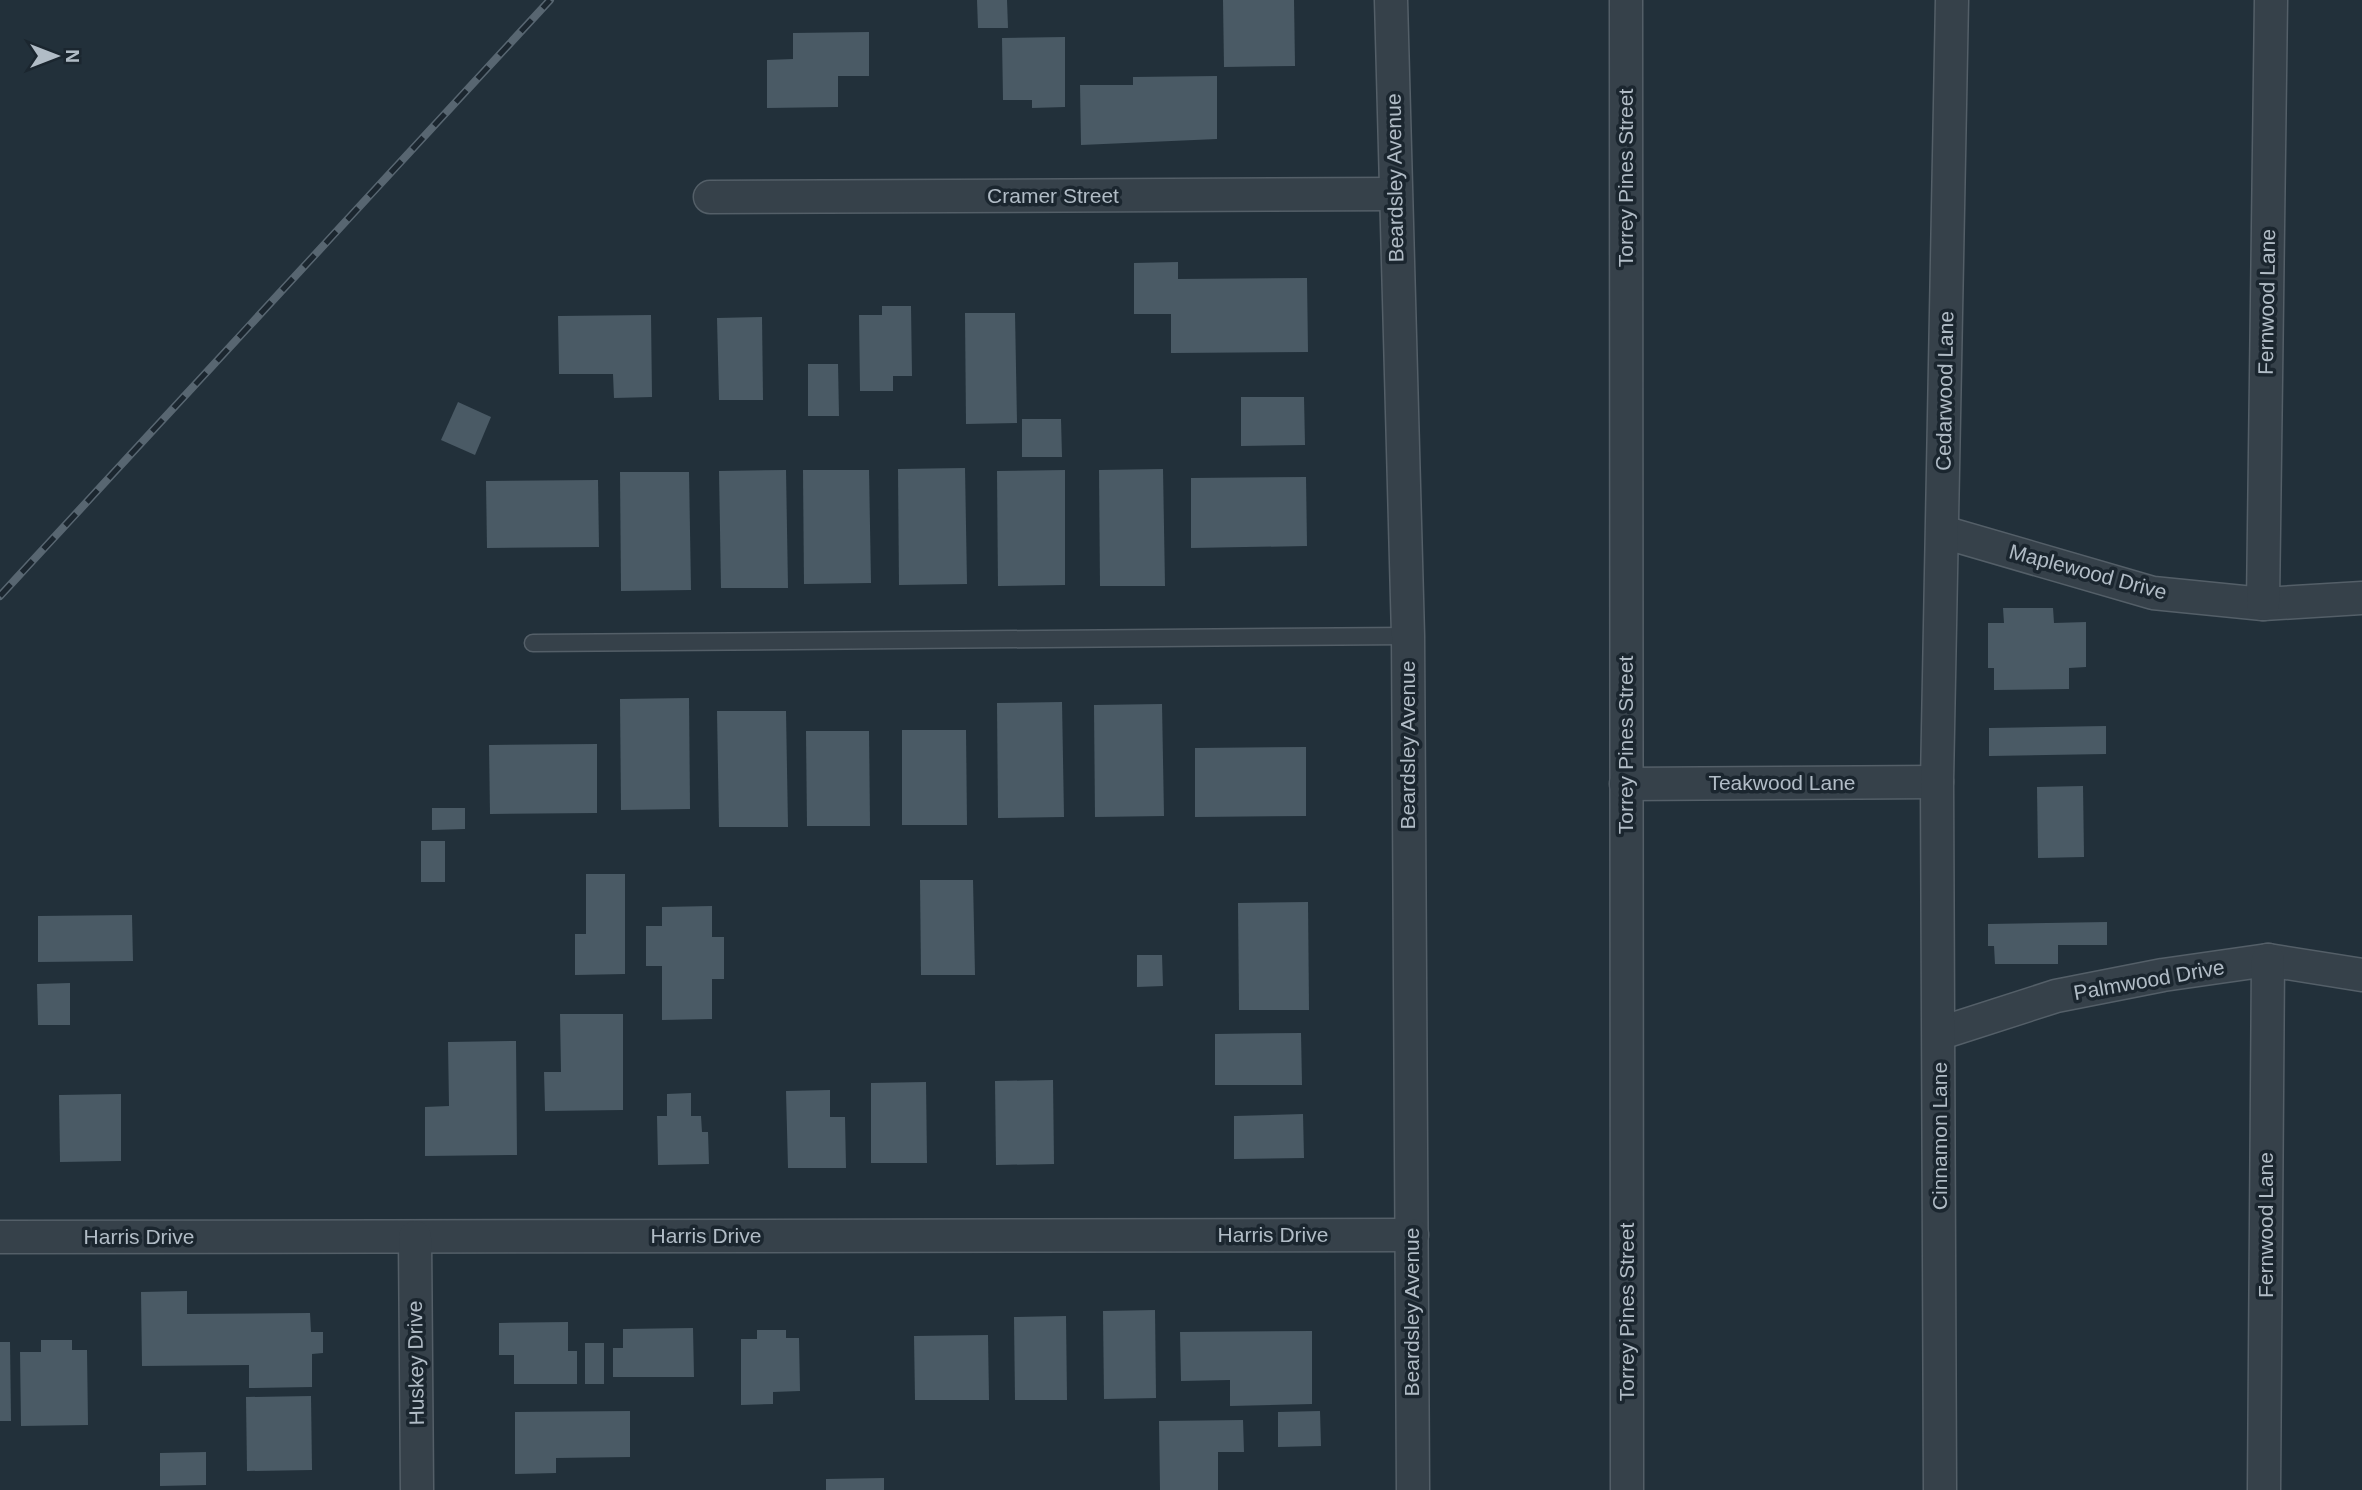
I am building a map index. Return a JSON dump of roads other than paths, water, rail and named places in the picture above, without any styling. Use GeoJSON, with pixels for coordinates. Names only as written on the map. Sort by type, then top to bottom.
{"type":"FeatureCollection","features":[{"type":"Feature","properties":{"kind":"street","name":"Beardsley Avenue"},"geometry":{"type":"LineString","coordinates":[[1391,0],[1408,636],[1413,1490]]}},
{"type":"Feature","properties":{"kind":"street","name":"Torrey Pines Street"},"geometry":{"type":"LineString","coordinates":[[1626,0],[1627,1490]]}},
{"type":"Feature","properties":{"kind":"street","name":"Cedarwood Lane"},"geometry":{"type":"LineString","coordinates":[[1937,782],[1952,0]]}},
{"type":"Feature","properties":{"kind":"street","name":"Fernwood Lane"},"geometry":{"type":"LineString","coordinates":[[2263,604],[2271,0]]}},
{"type":"Feature","properties":{"kind":"street","name":"Cramer Street"},"geometry":{"type":"LineString","coordinates":[[710,197],[1395,194]]}},
{"type":"Feature","properties":{"kind":"street","name":"Maplewood Drive"},"geometry":{"type":"LineString","coordinates":[[1943,532],[2153,593],[2263,604],[2362,598]]}},
{"type":"Feature","properties":{"kind":"street","name":"Teakwood Lane"},"geometry":{"type":"LineString","coordinates":[[1626,784],[1937,782]]}},
{"type":"Feature","properties":{"kind":"street","name":"Cinnamon Lane"},"geometry":{"type":"LineString","coordinates":[[1937,782],[1941,1033],[1940,1490]]}},
{"type":"Feature","properties":{"kind":"street","name":"Fernwood Lane"},"geometry":{"type":"LineString","coordinates":[[2264,1490],[2268,960]]}},
{"type":"Feature","properties":{"kind":"street","name":"Palmwood Drive"},"geometry":{"type":"LineString","coordinates":[[1941,1033],[2056,996],[2162,975],[2268,960],[2362,975]]}},
{"type":"Feature","properties":{"kind":"street","name":"Harris Drive"},"geometry":{"type":"LineString","coordinates":[[0,1237],[1412,1235]]}},
{"type":"Feature","properties":{"kind":"street","name":"Huskey Drive"},"geometry":{"type":"LineString","coordinates":[[415,1237],[417,1490]]}},
{"type":"Feature","properties":{"kind":"lane"},"geometry":{"type":"LineString","coordinates":[[533,643],[1408,636]]}},
{"type":"Feature","properties":{"kind":"railway"},"geometry":{"type":"LineString","coordinates":[[0,596],[550,0]]}}]}
